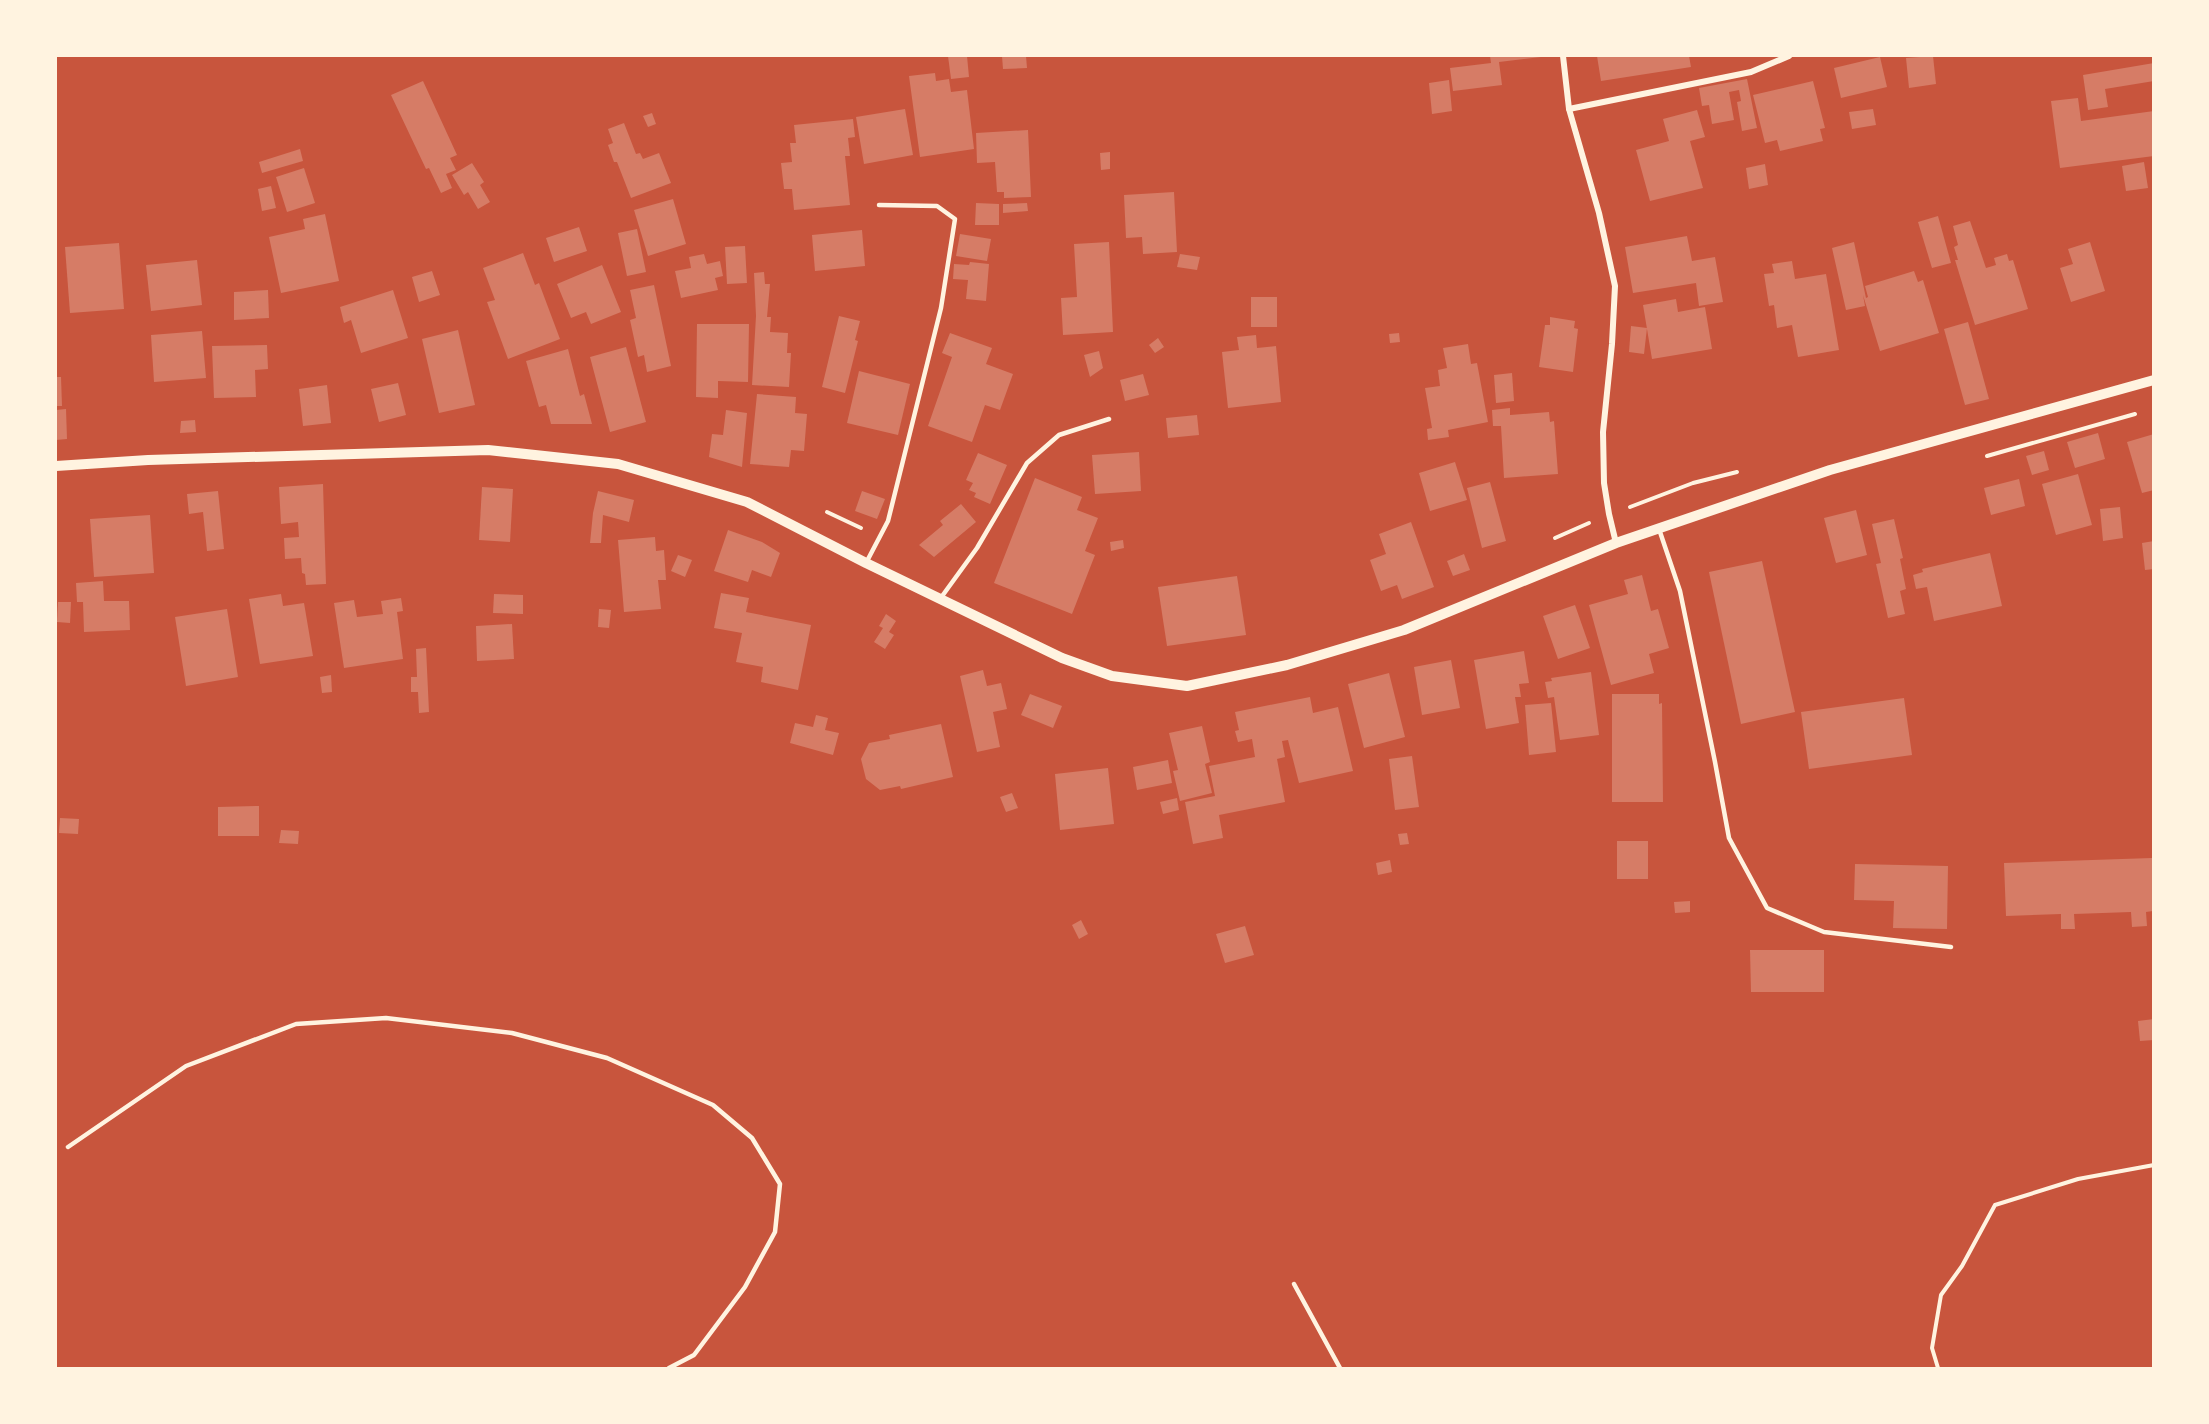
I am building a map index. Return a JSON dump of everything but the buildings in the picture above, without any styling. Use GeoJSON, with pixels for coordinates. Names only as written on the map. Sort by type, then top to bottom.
{"type":"FeatureCollection","features":[{"type":"Feature","properties":{"kind":"street"},"geometry":{"type":"LineString","coordinates":[[1563,56],[1569,109],[1599,213],[1615,286],[1603,432],[1604,483],[1616,543]]}},
{"type":"Feature","properties":{"kind":"street"},"geometry":{"type":"LineString","coordinates":[[1569,109],[1751,72],[1789,56]]}},
{"type":"Feature","properties":{"kind":"street"},"geometry":{"type":"LineString","coordinates":[[56,466],[160,460],[488,450],[618,464],[747,502],[866,563],[1062,658],[1112,676],[1187,686],[1287,665],[1404,630],[1616,543],[1830,470],[2154,380]]}},
{"type":"Feature","properties":{"kind":"lane"},"geometry":{"type":"LineString","coordinates":[[866,563],[888,521],[941,308],[955,219],[937,206],[879,205]]}},
{"type":"Feature","properties":{"kind":"lane"},"geometry":{"type":"LineString","coordinates":[[940,599],[977,548],[1027,463],[1059,435],[1109,419]]}},
{"type":"Feature","properties":{"kind":"lane"},"geometry":{"type":"LineString","coordinates":[[1659,529],[1680,591],[1729,838],[1767,908],[1824,932],[1951,947]]}},
{"type":"Feature","properties":{"kind":"lane"},"geometry":{"type":"LineString","coordinates":[[68,1147],[186,1066],[296,1024],[386,1018],[512,1033],[607,1058],[713,1105],[752,1138],[780,1184],[775,1232],[745,1287],[694,1355],[669,1368]]}},
{"type":"Feature","properties":{"kind":"lane"},"geometry":{"type":"LineString","coordinates":[[1294,1284],[1340,1368]]}},
{"type":"Feature","properties":{"kind":"path"},"geometry":{"type":"LineString","coordinates":[[1544,542],[1609,514],[1693,483],[1739,472]]}},
{"type":"Feature","properties":{"kind":"path"},"geometry":{"type":"LineString","coordinates":[[822,509],[880,537]]}},
{"type":"Feature","properties":{"kind":"path"},"geometry":{"type":"LineString","coordinates":[[1938,1368],[1932,1348],[1941,1295],[1962,1266],[1995,1205],[2078,1179],[2154,1165]]}}]}
